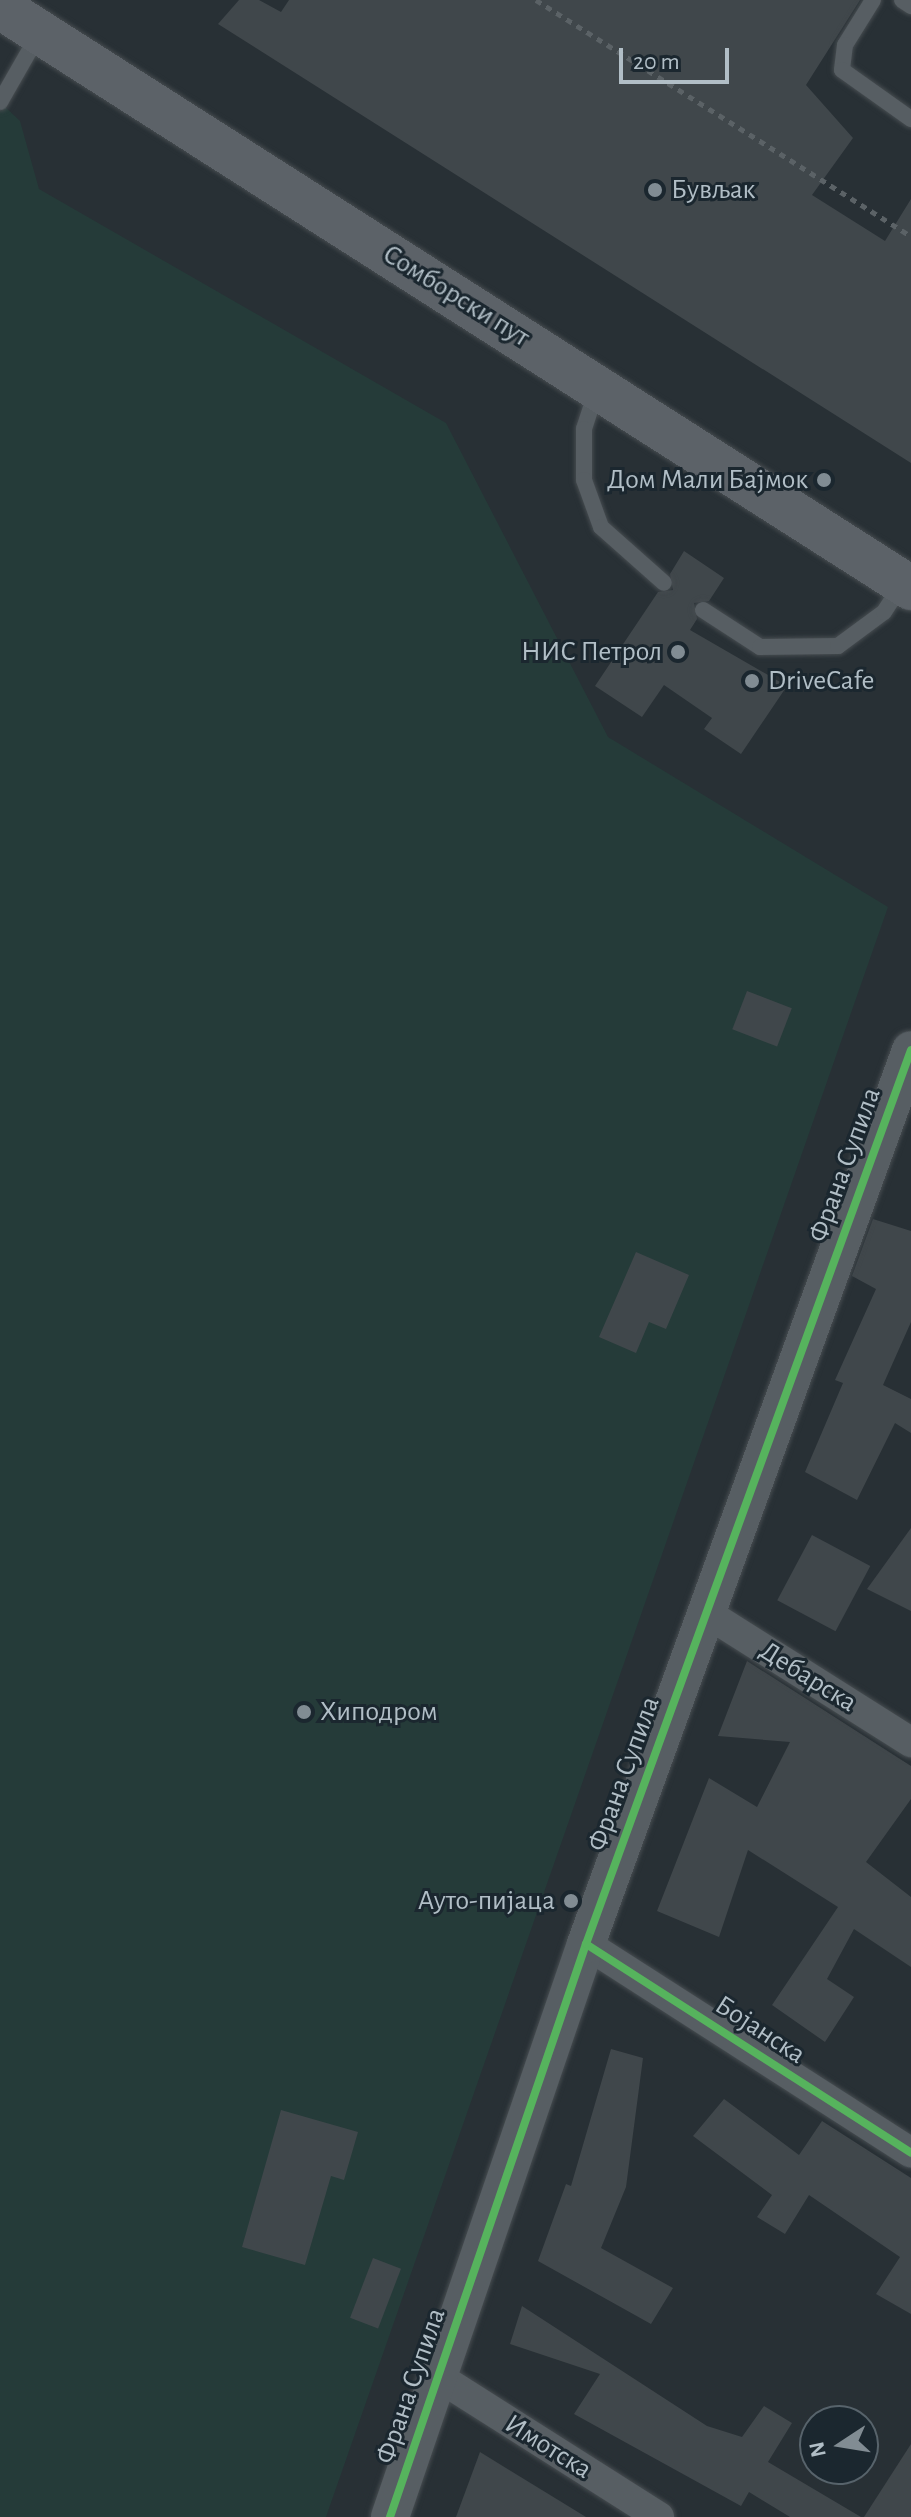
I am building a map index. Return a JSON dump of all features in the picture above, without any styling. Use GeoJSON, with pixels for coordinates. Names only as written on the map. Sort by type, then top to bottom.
{"type":"FeatureCollection","features":[{"type":"Feature","properties":{"kind":"main road","name":"Сомборски пут"},"geometry":{"type":"LineString","coordinates":[[0,7],[907,586]]}},
{"type":"Feature","properties":{"kind":"street","name":"Франа Супила"},"geometry":{"type":"LineString","coordinates":[[390,2517],[586,1944],[911,1050]]}},
{"type":"Feature","properties":{"kind":"street","name":"Дебарска"},"geometry":{"type":"LineString","coordinates":[[705,1612],[911,1742]]}},
{"type":"Feature","properties":{"kind":"street","name":"Бојанска"},"geometry":{"type":"LineString","coordinates":[[586,1944],[911,2153]]}},
{"type":"Feature","properties":{"kind":"street","name":"Имотска"},"geometry":{"type":"LineString","coordinates":[[437,2376],[659,2517]]}},
{"type":"Feature","properties":{"kind":"lane"},"geometry":{"type":"LineString","coordinates":[[873,0],[845,45],[842,70],[911,119]]}},
{"type":"Feature","properties":{"kind":"lane"},"geometry":{"type":"LineString","coordinates":[[902,0],[911,6]]}},
{"type":"Feature","properties":{"kind":"lane"},"geometry":{"type":"LineString","coordinates":[[0,102],[40,32]]}},
{"type":"Feature","properties":{"kind":"lane"},"geometry":{"type":"LineString","coordinates":[[598,386],[584,429],[584,480],[601,527],[664,583]]}},
{"type":"Feature","properties":{"kind":"lane"},"geometry":{"type":"LineString","coordinates":[[703,610],[760,647],[838,646],[884,612],[907,586]]}},
{"type":"Feature","properties":{"kind":"path"},"geometry":{"type":"LineString","coordinates":[[536,0],[911,236]]}},
{"type":"Feature","properties":{"kind":"green space","name":"Хиподром"},"geometry":{"type":"Polygon","coordinates":[[[0,102],[20,121],[39,189],[446,423],[608,737],[888,907],[326,2517],[0,2517],[0,102]]]}},
{"type":"Feature","properties":{"kind":"building","name":"Бувљак"},"geometry":{"type":"Polygon","coordinates":[[[239,0],[259,0],[281,12],[289,0],[860,0],[806,85],[853,138],[812,195],[885,241],[911,199],[911,463],[218,24],[239,0]]]}},
{"type":"Feature","properties":{"kind":"building"},"geometry":{"type":"Polygon","coordinates":[[[684,551],[724,578],[709,601],[694,603],[697,619],[690,630],[787,686],[741,754],[704,729],[712,718],[664,685],[642,717],[595,686],[658,592],[673,590],[670,574],[684,551]]]}},
{"type":"Feature","properties":{"kind":"building"},"geometry":{"type":"Polygon","coordinates":[[[747,991],[792,1008],[777,1046],[732,1029],[747,991]]]}},
{"type":"Feature","properties":{"kind":"building"},"geometry":{"type":"Polygon","coordinates":[[[873,1219],[911,1231],[911,1322],[883,1385],[911,1399],[911,1433],[895,1423],[857,1500],[805,1472],[843,1383],[835,1380],[876,1289],[852,1276],[873,1219]]]}},
{"type":"Feature","properties":{"kind":"building"},"geometry":{"type":"Polygon","coordinates":[[[636,1252],[689,1275],[666,1329],[649,1322],[636,1353],[599,1337],[636,1252]]]}},
{"type":"Feature","properties":{"kind":"building"},"geometry":{"type":"Polygon","coordinates":[[[911,1528],[911,1611],[867,1589],[911,1528]]]}},
{"type":"Feature","properties":{"kind":"building"},"geometry":{"type":"Polygon","coordinates":[[[812,1535],[870,1566],[836,1631],[777,1600],[812,1535]]]}},
{"type":"Feature","properties":{"kind":"building"},"geometry":{"type":"Polygon","coordinates":[[[747,1661],[911,1766],[911,1799],[866,1862],[911,1897],[911,1967],[854,1929],[827,1979],[854,1997],[825,2042],[772,2005],[838,1907],[748,1850],[719,1937],[657,1911],[709,1778],[757,1807],[790,1742],[718,1736],[747,1661]]]}},
{"type":"Feature","properties":{"kind":"building"},"geometry":{"type":"Polygon","coordinates":[[[611,2049],[643,2058],[626,2187],[601,2248],[673,2288],[651,2324],[538,2261],[566,2184],[571,2186],[611,2049]]]}},
{"type":"Feature","properties":{"kind":"building"},"geometry":{"type":"Polygon","coordinates":[[[724,2099],[799,2155],[822,2121],[911,2178],[911,2314],[876,2294],[900,2257],[809,2195],[785,2234],[757,2217],[772,2195],[693,2136],[724,2099]]]}},
{"type":"Feature","properties":{"kind":"building"},"geometry":{"type":"Polygon","coordinates":[[[281,2110],[358,2132],[344,2180],[331,2176],[305,2265],[242,2247],[281,2110]]]}},
{"type":"Feature","properties":{"kind":"building"},"geometry":{"type":"Polygon","coordinates":[[[373,2258],[401,2269],[378,2329],[350,2318],[373,2258]]]}},
{"type":"Feature","properties":{"kind":"building"},"geometry":{"type":"Polygon","coordinates":[[[522,2306],[707,2426],[742,2437],[764,2406],[792,2423],[768,2462],[799,2480],[799,2485],[807,2485],[861,2517],[790,2517],[749,2492],[741,2506],[574,2414],[600,2374],[510,2344],[522,2306]]]}},
{"type":"Feature","properties":{"kind":"building"},"geometry":{"type":"Polygon","coordinates":[[[911,2444],[911,2517],[864,2517],[911,2444]]]}},
{"type":"Feature","properties":{"kind":"building"},"geometry":{"type":"Polygon","coordinates":[[[480,2452],[586,2517],[456,2517],[480,2452]]]}},
{"type":"Feature","properties":{"kind":"cycle path"},"geometry":{"type":"LineString","coordinates":[[390,2517],[586,1944],[911,1050]]}},
{"type":"Feature","properties":{"kind":"cycle path"},"geometry":{"type":"LineString","coordinates":[[586,1944],[911,2153]]}},
{"type":"Feature","properties":{"kind":"place","name":"Бувљак"},"geometry":{"type":"Point","coordinates":[655,190]}},
{"type":"Feature","properties":{"kind":"place","name":"Дом Мали Бајмок"},"geometry":{"type":"Point","coordinates":[824,480]}},
{"type":"Feature","properties":{"kind":"place","name":"НИС Петрол"},"geometry":{"type":"Point","coordinates":[678,652]}},
{"type":"Feature","properties":{"kind":"place","name":"DriveCafe"},"geometry":{"type":"Point","coordinates":[752,681]}},
{"type":"Feature","properties":{"kind":"place","name":"Хиподром"},"geometry":{"type":"Point","coordinates":[304,1712]}},
{"type":"Feature","properties":{"kind":"place","name":"Ауто-пијаца"},"geometry":{"type":"Point","coordinates":[571,1901]}}]}
